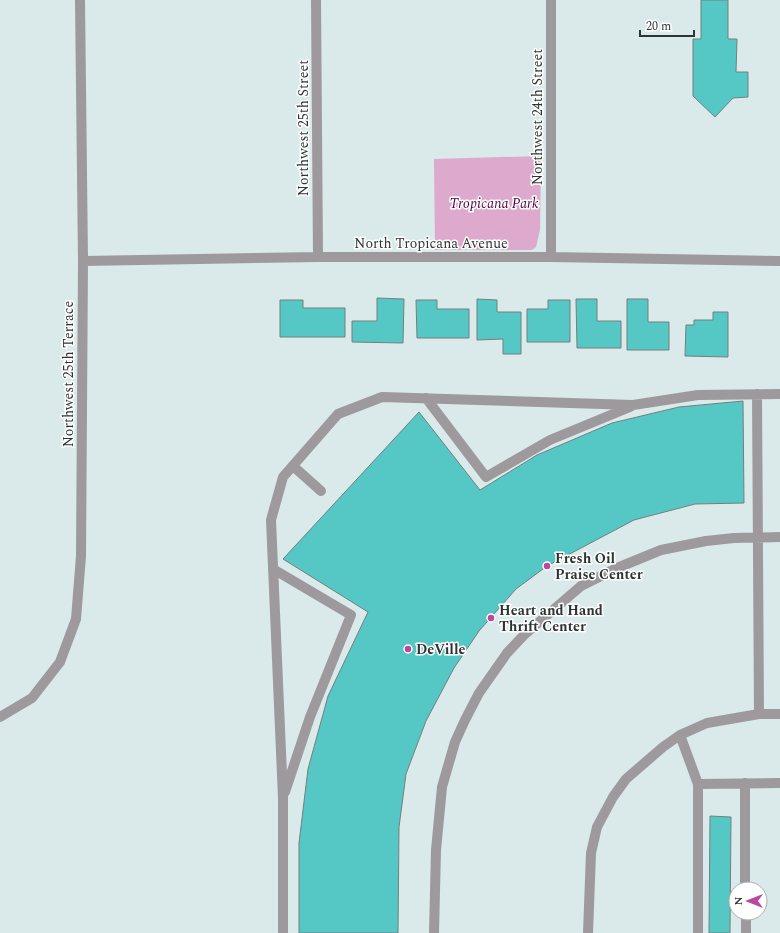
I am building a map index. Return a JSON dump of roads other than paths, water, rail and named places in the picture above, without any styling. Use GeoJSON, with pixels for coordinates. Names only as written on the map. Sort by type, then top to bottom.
{"type":"FeatureCollection","features":[{"type":"Feature","properties":{"kind":"street","name":"Northwest 25th Terrace"},"geometry":{"type":"LineString","coordinates":[[0,717],[32,698],[60,662],[76,620],[81,556],[83,261],[80,0]]}},
{"type":"Feature","properties":{"kind":"street","name":"Northwest 25th Street"},"geometry":{"type":"LineString","coordinates":[[316,0],[318,257]]}},
{"type":"Feature","properties":{"kind":"street","name":"Northwest 24th Street"},"geometry":{"type":"LineString","coordinates":[[550,0],[551,257]]}},
{"type":"Feature","properties":{"kind":"street","name":"North Tropicana Avenue"},"geometry":{"type":"LineString","coordinates":[[83,261],[318,257],[551,257],[780,261]]}},
{"type":"Feature","properties":{"kind":"street"},"geometry":{"type":"LineString","coordinates":[[757,394],[759,714]]}},
{"type":"Feature","properties":{"kind":"street"},"geometry":{"type":"LineString","coordinates":[[283,933],[283,798],[271,520],[283,477],[338,414],[382,397],[634,405],[698,395],[780,394]]}},
{"type":"Feature","properties":{"kind":"street"},"geometry":{"type":"LineString","coordinates":[[426,398],[486,477],[550,440],[634,405]]}},
{"type":"Feature","properties":{"kind":"street"},"geometry":{"type":"LineString","coordinates":[[293,466],[321,491]]}},
{"type":"Feature","properties":{"kind":"street"},"geometry":{"type":"LineString","coordinates":[[434,933],[436,850],[442,787],[455,742],[465,720],[479,693],[507,653],[524,635],[581,586],[617,568],[660,550],[706,541],[780,537]]}},
{"type":"Feature","properties":{"kind":"street"},"geometry":{"type":"LineString","coordinates":[[273,569],[351,615],[310,717],[283,798]]}},
{"type":"Feature","properties":{"kind":"street"},"geometry":{"type":"LineString","coordinates":[[588,933],[591,853],[597,828],[613,797],[626,779],[663,747],[680,735],[707,722],[759,714],[780,714]]}},
{"type":"Feature","properties":{"kind":"street"},"geometry":{"type":"LineString","coordinates":[[680,735],[698,784],[698,933]]}},
{"type":"Feature","properties":{"kind":"street"},"geometry":{"type":"LineString","coordinates":[[698,784],[780,783]]}},
{"type":"Feature","properties":{"kind":"street"},"geometry":{"type":"LineString","coordinates":[[745,784],[745,881]]}},
{"type":"Feature","properties":{"kind":"street"},"geometry":{"type":"LineString","coordinates":[[746,921],[746,933]]}},
{"type":"Feature","properties":{"kind":"place","name":"Fresh Oil Praise Center"},"geometry":{"type":"Point","coordinates":[547,566]}},
{"type":"Feature","properties":{"kind":"place","name":"Heart and Hand Thrift Center"},"geometry":{"type":"Point","coordinates":[491,618]}},
{"type":"Feature","properties":{"kind":"place","name":"DeVille"},"geometry":{"type":"Point","coordinates":[408,649]}},
{"type":"Feature","properties":{"kind":"park label","name":"Tropicana Park"},"geometry":{"type":"Point","coordinates":[494,203]}}]}
